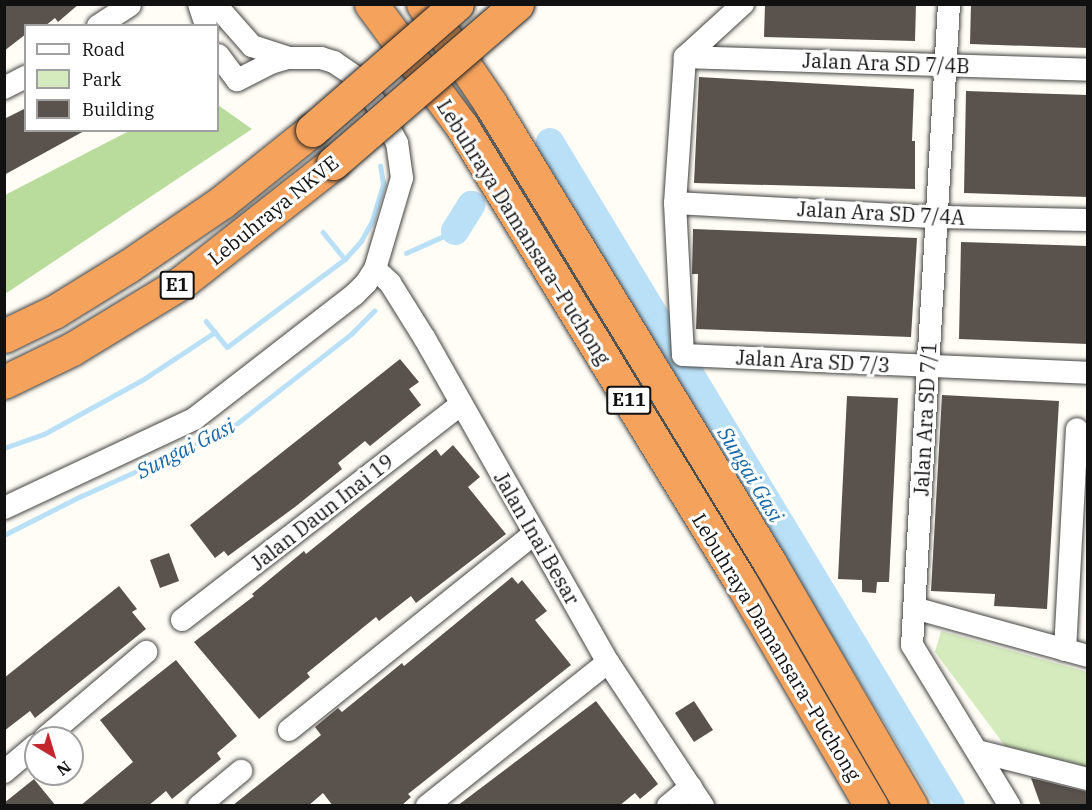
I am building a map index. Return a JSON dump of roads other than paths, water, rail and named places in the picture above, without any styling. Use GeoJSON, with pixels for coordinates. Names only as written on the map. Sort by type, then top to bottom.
{"type":"FeatureCollection","features":[{"type":"Feature","properties":{"kind":"highway","name":"Lebuhraya Damansara–Puchong"},"geometry":{"type":"LineString","coordinates":[[371,4],[461,125],[741,584],[871,806]]}},
{"type":"Feature","properties":{"kind":"highway","name":"Lebuhraya Damansara–Puchong"},"geometry":{"type":"LineString","coordinates":[[423,4],[496,113],[770,564],[911,806]]}},
{"type":"Feature","properties":{"kind":"highway","name":"Lebuhraya NKVE"},"geometry":{"type":"LineString","coordinates":[[4,336],[54,312],[127,267],[222,202],[312,130],[457,4]]}},
{"type":"Feature","properties":{"kind":"highway","name":"Lebuhraya NKVE"},"geometry":{"type":"LineString","coordinates":[[4,382],[72,349],[182,282],[333,163],[518,4]]}},
{"type":"Feature","properties":{"kind":"street"},"geometry":{"type":"LineString","coordinates":[[199,4],[205,24]]}},
{"type":"Feature","properties":{"kind":"street"},"geometry":{"type":"LineString","coordinates":[[215,4],[252,46],[288,58]]}},
{"type":"Feature","properties":{"kind":"street"},"geometry":{"type":"LineString","coordinates":[[675,203],[685,57],[743,4]]}},
{"type":"Feature","properties":{"kind":"street","name":"Jalan Ara SD 7/1"},"geometry":{"type":"LineString","coordinates":[[950,4],[912,645],[1010,806]]}},
{"type":"Feature","properties":{"kind":"street"},"geometry":{"type":"LineString","coordinates":[[101,24],[130,5]]}},
{"type":"Feature","properties":{"kind":"street"},"geometry":{"type":"LineString","coordinates":[[4,508],[194,419],[355,294],[375,269],[402,178],[401,162],[390,128],[356,77],[321,58],[288,58],[260,66],[237,80],[221,60],[252,46]]}},
{"type":"Feature","properties":{"kind":"street","name":"Jalan Ara SD 7/4B"},"geometry":{"type":"LineString","coordinates":[[685,57],[1088,70]]}},
{"type":"Feature","properties":{"kind":"street"},"geometry":{"type":"LineString","coordinates":[[4,88],[24,78]]}},
{"type":"Feature","properties":{"kind":"street","name":"Jalan Ara SD 7/4A"},"geometry":{"type":"LineString","coordinates":[[675,203],[937,217],[1088,220]]}},
{"type":"Feature","properties":{"kind":"street","name":"Jalan Ara SD 7/3"},"geometry":{"type":"LineString","coordinates":[[675,203],[683,355],[1088,373]]}},
{"type":"Feature","properties":{"kind":"street","name":"Jalan Inai Besar"},"geometry":{"type":"LineString","coordinates":[[375,269],[390,283],[608,662],[697,796]]}},
{"type":"Feature","properties":{"kind":"street","name":"Jalan Daun Inai 19"},"geometry":{"type":"LineString","coordinates":[[182,620],[461,404]]}},
{"type":"Feature","properties":{"kind":"street"},"geometry":{"type":"LineString","coordinates":[[1065,650],[1077,429]]}},
{"type":"Feature","properties":{"kind":"street"},"geometry":{"type":"LineString","coordinates":[[289,730],[535,533]]}},
{"type":"Feature","properties":{"kind":"street"},"geometry":{"type":"LineString","coordinates":[[914,608],[1088,656]]}},
{"type":"Feature","properties":{"kind":"street"},"geometry":{"type":"LineString","coordinates":[[59,726],[146,652]]}},
{"type":"Feature","properties":{"kind":"street"},"geometry":{"type":"LineString","coordinates":[[427,806],[608,662]]}},
{"type":"Feature","properties":{"kind":"street"},"geometry":{"type":"LineString","coordinates":[[976,752],[1088,779]]}},
{"type":"Feature","properties":{"kind":"street"},"geometry":{"type":"LineString","coordinates":[[4,772],[24,755]]}},
{"type":"Feature","properties":{"kind":"street"},"geometry":{"type":"LineString","coordinates":[[199,806],[241,771]]}},
{"type":"Feature","properties":{"kind":"street"},"geometry":{"type":"LineString","coordinates":[[668,806],[697,796]]}},
{"type":"Feature","properties":{"kind":"waterway","name":"Sungai Gasi"},"geometry":{"type":"LineString","coordinates":[[550,142],[951,806]]}},
{"type":"Feature","properties":{"kind":"waterway"},"geometry":{"type":"LineString","coordinates":[[206,321],[227,347],[345,259],[361,241],[372,221],[383,184],[380,166]]}},
{"type":"Feature","properties":{"kind":"waterway","name":"Sungai Gasi"},"geometry":{"type":"LineString","coordinates":[[455,231],[471,205]]}},
{"type":"Feature","properties":{"kind":"waterway","name":"Sungai Gasi"},"geometry":{"type":"LineString","coordinates":[[406,253],[455,231]]}},
{"type":"Feature","properties":{"kind":"waterway"},"geometry":{"type":"LineString","coordinates":[[323,232],[345,259]]}},
{"type":"Feature","properties":{"kind":"waterway","name":"Sungai Gasi"},"geometry":{"type":"LineString","coordinates":[[4,535],[79,497],[230,429],[351,334],[374,311]]}},
{"type":"Feature","properties":{"kind":"waterway"},"geometry":{"type":"LineString","coordinates":[[4,448],[44,434],[144,379],[215,332]]}}]}
